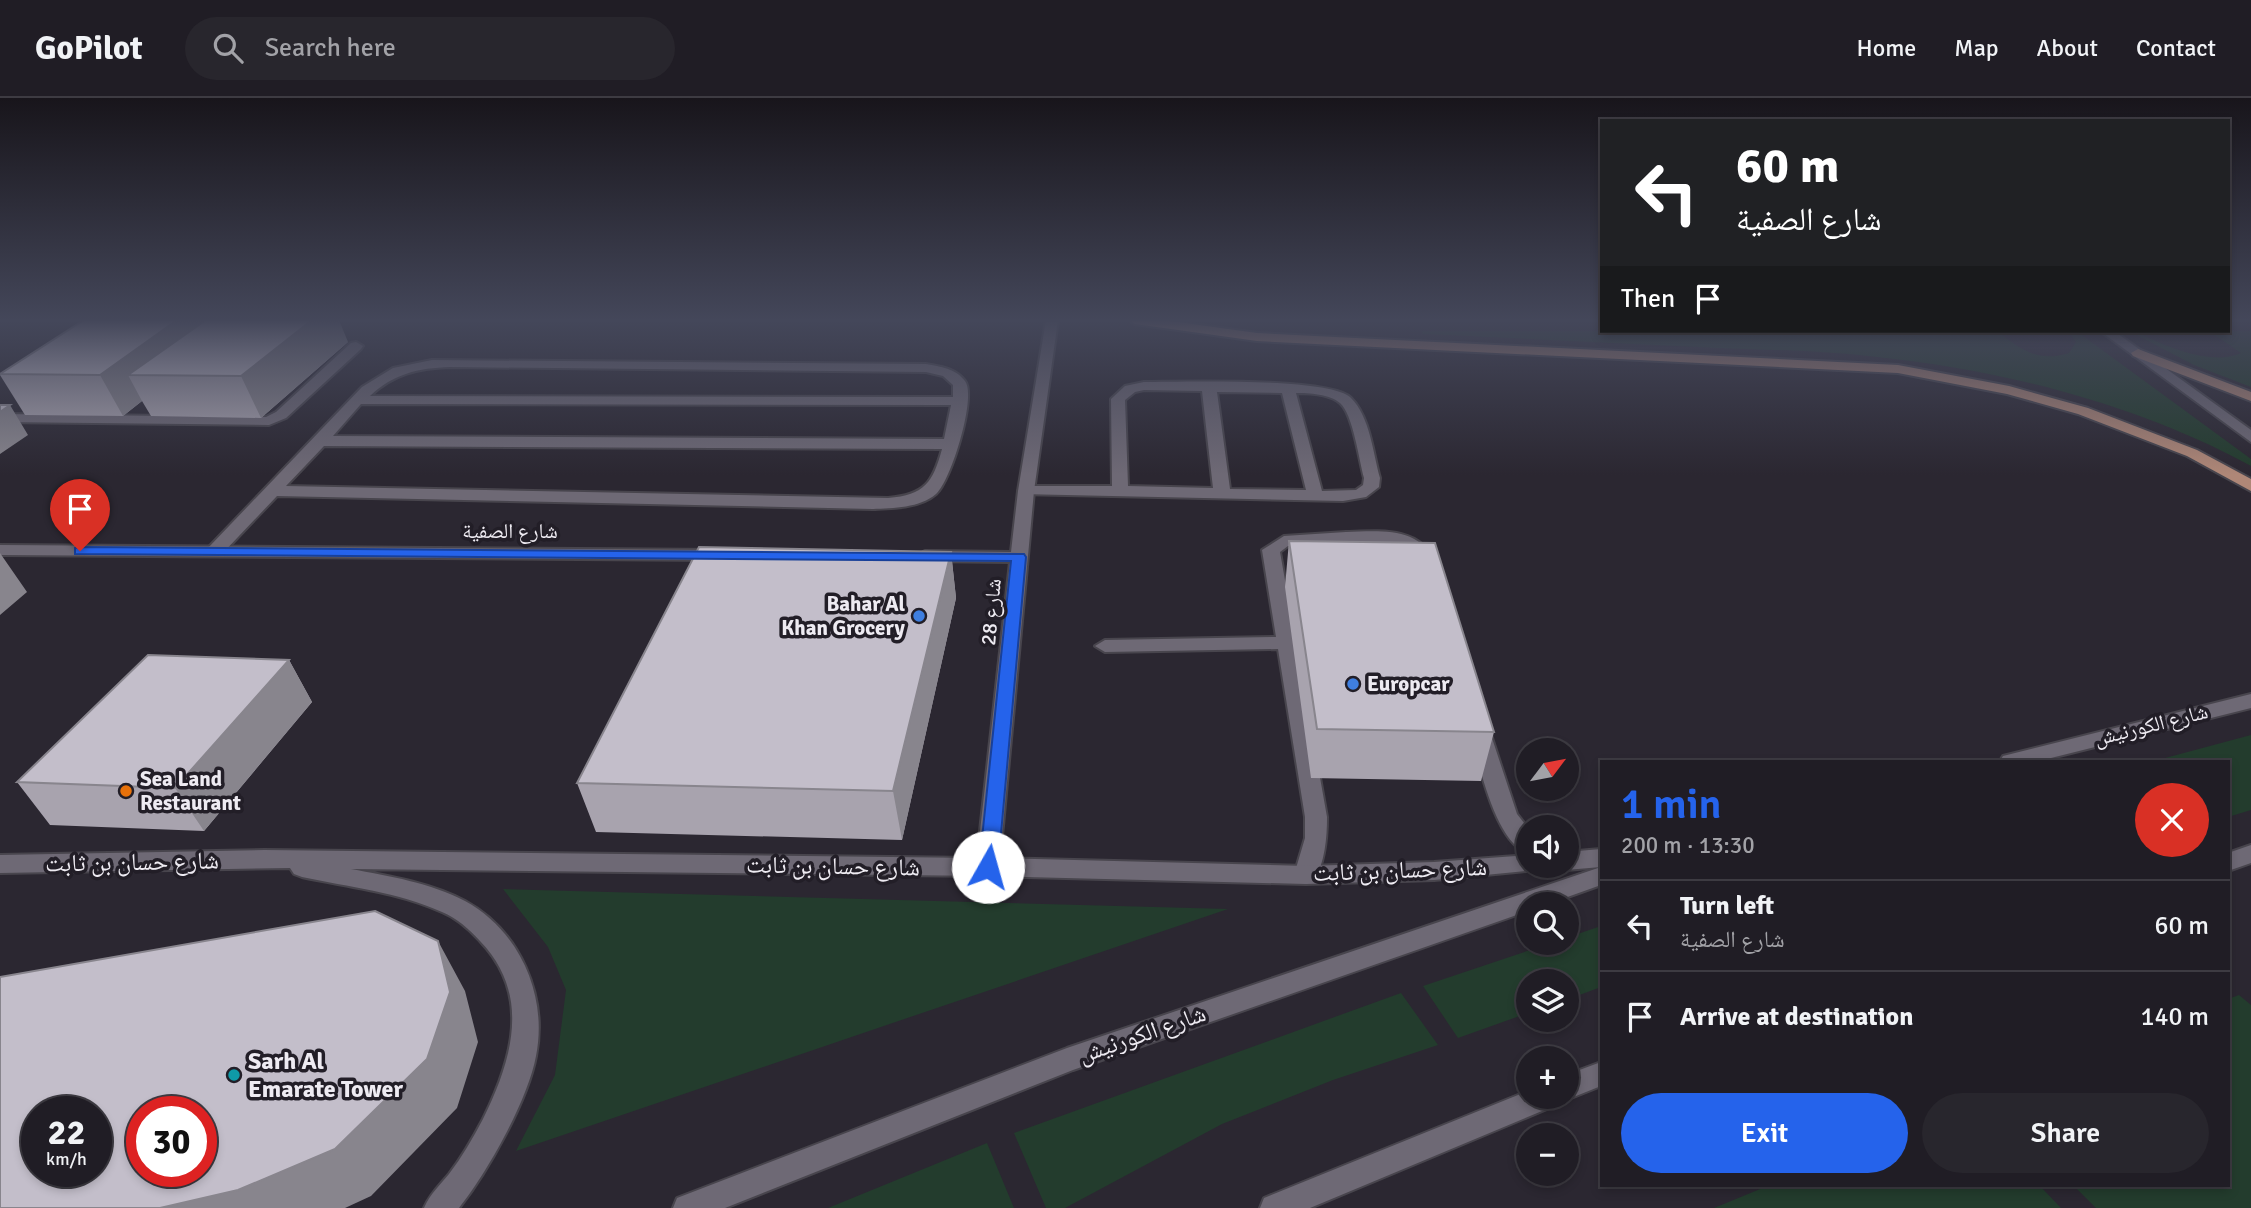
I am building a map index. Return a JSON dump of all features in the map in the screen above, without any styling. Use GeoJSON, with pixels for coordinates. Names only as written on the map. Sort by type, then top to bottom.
{"type":"FeatureCollection","features":[{"type":"Feature","properties":{"kind":"main road"},"geometry":{"type":"LineString","coordinates":[[1913,372],[2009,390],[2083,411],[2192,453],[2251,486]]}},
{"type":"Feature","properties":{"kind":"main road"},"geometry":{"type":"LineString","coordinates":[[2163,372],[2251,437]]}},
{"type":"Feature","properties":{"kind":"main road"},"geometry":{"type":"LineString","coordinates":[[2186,372],[2251,397]]}},
{"type":"Feature","properties":{"kind":"main road"},"geometry":{"type":"LineString","coordinates":[[16,418],[39,402]]}},
{"type":"Feature","properties":{"kind":"street"},"geometry":{"type":"LineString","coordinates":[[0,418],[269,421],[281,415],[328,372]]}},
{"type":"Feature","properties":{"kind":"street"},"geometry":{"type":"LineString","coordinates":[[214,552],[359,400],[381,379],[395,372]]}},
{"type":"Feature","properties":{"kind":"street"},"geometry":{"type":"LineString","coordinates":[[273,491],[891,503],[919,497],[937,485],[950,444],[959,401],[960,384],[956,377],[944,372]]}},
{"type":"Feature","properties":{"kind":"street","name":"شارع 28"},"geometry":{"type":"LineString","coordinates":[[988,867],[1026,491],[1044,372]]}},
{"type":"Feature","properties":{"kind":"street"},"geometry":{"type":"LineString","coordinates":[[1026,491],[1360,494],[1371,487],[1372,478],[1354,411],[1349,402],[1322,390],[1144,386],[1130,389],[1118,399],[1120,491]]}},
{"type":"Feature","properties":{"kind":"street"},"geometry":{"type":"LineString","coordinates":[[1209,387],[1222,492]]}},
{"type":"Feature","properties":{"kind":"street"},"geometry":{"type":"LineString","coordinates":[[1288,388],[1315,495]]}},
{"type":"Feature","properties":{"kind":"street"},"geometry":{"type":"LineString","coordinates":[[359,400],[959,401]]}},
{"type":"Feature","properties":{"kind":"street"},"geometry":{"type":"LineString","coordinates":[[131,419],[153,403]]}},
{"type":"Feature","properties":{"kind":"street"},"geometry":{"type":"LineString","coordinates":[[320,441],[950,444]]}},
{"type":"Feature","properties":{"kind":"street"},"geometry":{"type":"LineString","coordinates":[[1306,875],[1316,838],[1316,817],[1271,550],[1284,541],[1404,540],[1421,550],[1432,583]]}},
{"type":"Feature","properties":{"kind":"street","name":"شارع الصفية"},"geometry":{"type":"LineString","coordinates":[[0,551],[741,555]]}},
{"type":"Feature","properties":{"kind":"street"},"geometry":{"type":"LineString","coordinates":[[908,556],[1019,557]]}},
{"type":"Feature","properties":{"kind":"street"},"geometry":{"type":"LineString","coordinates":[[1105,646],[1286,643]]}},
{"type":"Feature","properties":{"kind":"street","name":"شارع الكورنيش"},"geometry":{"type":"LineString","coordinates":[[2015,760],[2251,701]]}},
{"type":"Feature","properties":{"kind":"street"},"geometry":{"type":"LineString","coordinates":[[1474,713],[1507,817],[1516,829]]}},
{"type":"Feature","properties":{"kind":"street"},"geometry":{"type":"LineString","coordinates":[[2230,861],[2251,854]]}},
{"type":"Feature","properties":{"kind":"street","name":"شارع حسان بن ثابت"},"geometry":{"type":"LineString","coordinates":[[264,859],[388,886],[454,906],[480,924],[502,946],[517,973],[526,1026],[523,1057],[495,1126],[482,1149],[439,1208]]}},
{"type":"Feature","properties":{"kind":"street","name":"شارع حسان بن ثابت"},"geometry":{"type":"LineString","coordinates":[[0,864],[264,859],[988,867],[1306,875],[1434,871],[1516,865]]}},
{"type":"Feature","properties":{"kind":"street"},"geometry":{"type":"LineString","coordinates":[[1579,860],[1600,859]]}},
{"type":"Feature","properties":{"kind":"street","name":"شارع الكورنيش"},"geometry":{"type":"LineString","coordinates":[[688,1208],[1067,1060],[1600,877]]}},
{"type":"Feature","properties":{"kind":"street"},"geometry":{"type":"LineString","coordinates":[[1579,1083],[1600,1074]]}},
{"type":"Feature","properties":{"kind":"street"},"geometry":{"type":"LineString","coordinates":[[1275,1208],[1516,1109]]}},
{"type":"Feature","properties":{"kind":"green space"},"geometry":{"type":"Polygon","coordinates":[[[1977,372],[2132,372],[2251,459],[2251,466],[2163,425],[2070,393],[1977,372]]]}},
{"type":"Feature","properties":{"kind":"green space"},"geometry":{"type":"Polygon","coordinates":[[[2212,372],[2251,372],[2251,387],[2212,372]]]}},
{"type":"Feature","properties":{"kind":"green space"},"geometry":{"type":"Polygon","coordinates":[[[2251,735],[2251,810],[2230,816],[2230,760],[2158,760],[2251,735]]]}},
{"type":"Feature","properties":{"kind":"green space"},"geometry":{"type":"Polygon","coordinates":[[[503,889],[1228,909],[516,1151],[555,1075],[566,990],[548,947],[503,889]]]}},
{"type":"Feature","properties":{"kind":"green space"},"geometry":{"type":"Polygon","coordinates":[[[1600,926],[1600,987],[1579,995],[1579,969],[1516,969],[1516,1017],[1458,1038],[1423,986],[1516,955],[1579,955],[1579,934],[1600,926]]]}},
{"type":"Feature","properties":{"kind":"green space"},"geometry":{"type":"Polygon","coordinates":[[[1401,993],[1438,1045],[1333,1080],[1222,1124],[1065,1208],[1046,1208],[1014,1133],[1401,993]]]}},
{"type":"Feature","properties":{"kind":"green space"},"geometry":{"type":"Polygon","coordinates":[[[2239,995],[2251,1005],[2251,1208],[2096,1208],[2075,1187],[2230,1187],[2230,998],[2239,995]]]}},
{"type":"Feature","properties":{"kind":"green space"},"geometry":{"type":"Polygon","coordinates":[[[987,1143],[1014,1208],[828,1208],[987,1143]]]}},
{"type":"Feature","properties":{"kind":"green space"},"geometry":{"type":"Polygon","coordinates":[[[1765,1187],[2041,1187],[2061,1208],[1714,1208],[1765,1187]]]}},
{"type":"Feature","properties":{"kind":"building"},"geometry":{"type":"Polygon","coordinates":[[[3,372],[104,372],[100,375],[0,374],[3,372]]]}},
{"type":"Feature","properties":{"kind":"building"},"geometry":{"type":"Polygon","coordinates":[[[133,372],[246,372],[241,376],[128,375],[133,372]]]}},
{"type":"Feature","properties":{"kind":"building"},"geometry":{"type":"Polygon","coordinates":[[[0,405],[10,405],[0,412],[0,405]]]}},
{"type":"Feature","properties":{"kind":"building"},"geometry":{"type":"Polygon","coordinates":[[[1289,541],[1435,543],[1494,732],[1317,729],[1289,541]]]}},
{"type":"Feature","properties":{"kind":"building"},"geometry":{"type":"Polygon","coordinates":[[[699,547],[951,552],[893,791],[577,783],[699,547]]]}},
{"type":"Feature","properties":{"kind":"building"},"geometry":{"type":"Polygon","coordinates":[[[148,655],[289,660],[175,788],[17,782],[148,655]]]}},
{"type":"Feature","properties":{"kind":"building","name":"Sarh Al Emarate Tower"},"geometry":{"type":"Polygon","coordinates":[[[375,911],[438,941],[450,992],[427,1059],[335,1149],[238,1190],[160,1208],[0,1208],[0,977],[375,911]]]}},
{"type":"Feature","properties":{"kind":"place","name":"Bahar Al Khan Grocery"},"geometry":{"type":"Point","coordinates":[919,616]}},
{"type":"Feature","properties":{"kind":"place","name":"Europcar"},"geometry":{"type":"Point","coordinates":[1353,684]}},
{"type":"Feature","properties":{"kind":"place","name":"Sea Land Restaurant"},"geometry":{"type":"Point","coordinates":[126,791]}},
{"type":"Feature","properties":{"kind":"place","name":"Sarh Al Emarate Tower"},"geometry":{"type":"Point","coordinates":[234,1075]}},
{"type":"Feature","properties":{"kind":"route"},"geometry":{"type":"LineString","coordinates":[[80,551],[1019,557],[988,867]]}}]}
